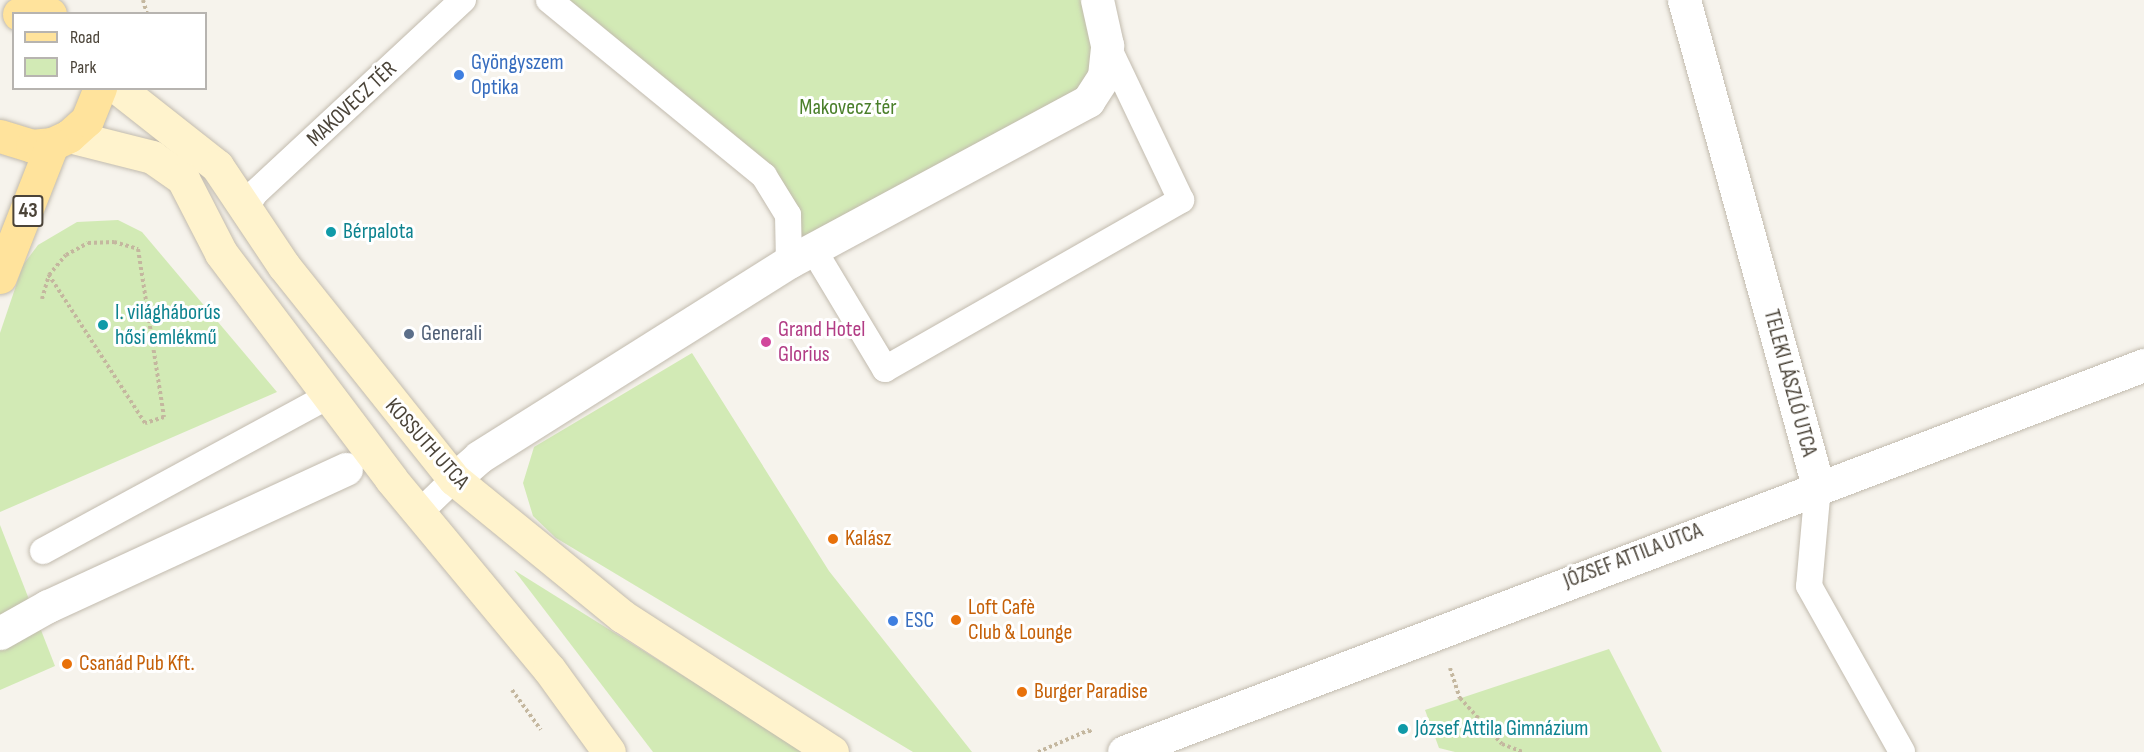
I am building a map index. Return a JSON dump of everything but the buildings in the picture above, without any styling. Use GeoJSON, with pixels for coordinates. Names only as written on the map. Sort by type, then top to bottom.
{"type":"FeatureCollection","features":[{"type":"Feature","properties":{"kind":"main road","name":"43"},"geometry":{"type":"LineString","coordinates":[[0,277],[61,140],[87,120],[99,90]]}},
{"type":"Feature","properties":{"kind":"main road","name":"KOSSUTH UTCA"},"geometry":{"type":"LineString","coordinates":[[121,90],[217,166],[244,211],[378,388],[454,479],[622,616],[832,752]]}},
{"type":"Feature","properties":{"kind":"main road"},"geometry":{"type":"LineString","coordinates":[[0,136],[32,146],[61,140]]}},
{"type":"Feature","properties":{"kind":"main road","name":"KOSSUTH UTCA"},"geometry":{"type":"LineString","coordinates":[[61,140],[152,157],[183,179],[221,253],[419,513],[549,669],[609,752]]}},
{"type":"Feature","properties":{"kind":"street"},"geometry":{"type":"LineString","coordinates":[[454,479],[479,457],[801,256],[1088,101],[1104,76],[1107,45],[1097,0]]}},
{"type":"Feature","properties":{"kind":"street","name":"TELEKI LÁSZLÓ UTCA"},"geometry":{"type":"LineString","coordinates":[[1684,0],[1818,486]]}},
{"type":"Feature","properties":{"kind":"street","name":"JÓZSEF ATTILA UTCA"},"geometry":{"type":"LineString","coordinates":[[1137,748],[1818,486],[2144,365]]}},
{"type":"Feature","properties":{"kind":"street"},"geometry":{"type":"LineString","coordinates":[[0,633],[48,606],[346,470]]}},
{"type":"Feature","properties":{"kind":"lane","name":"MAKOVECZ TÉR"},"geometry":{"type":"LineString","coordinates":[[244,211],[255,193],[463,0]]}},
{"type":"Feature","properties":{"kind":"lane"},"geometry":{"type":"LineString","coordinates":[[549,0],[764,176],[789,215],[801,256],[885,369],[1181,200],[1107,45]]}},
{"type":"Feature","properties":{"kind":"lane"},"geometry":{"type":"LineString","coordinates":[[43,551],[328,396]]}},
{"type":"Feature","properties":{"kind":"lane"},"geometry":{"type":"LineString","coordinates":[[419,513],[454,479]]}},
{"type":"Feature","properties":{"kind":"lane","name":"TELEKI LÁSZLÓ UTCA"},"geometry":{"type":"LineString","coordinates":[[1818,486],[1809,586],[1902,752]]}},
{"type":"Feature","properties":{"kind":"path"},"geometry":{"type":"LineString","coordinates":[[42,299],[49,275],[66,255],[88,243],[114,242],[138,249],[164,417],[145,423],[49,275]]}},
{"type":"Feature","properties":{"kind":"path"},"geometry":{"type":"LineString","coordinates":[[1460,698],[1502,744],[1523,752]]}},
{"type":"Feature","properties":{"kind":"path"},"geometry":{"type":"LineString","coordinates":[[1038,752],[1089,730],[1093,738]]}},
{"type":"Feature","properties":{"kind":"green space","name":"Makovecz tér"},"geometry":{"type":"Polygon","coordinates":[[[550,0],[1097,0],[1104,76],[789,262],[788,215],[550,0]]]}},
{"type":"Feature","properties":{"kind":"green space"},"geometry":{"type":"Polygon","coordinates":[[[118,220],[142,232],[277,392],[0,512],[0,333],[23,265],[38,245],[77,222],[118,220]]]}},
{"type":"Feature","properties":{"kind":"green space"},"geometry":{"type":"Polygon","coordinates":[[[692,353],[829,571],[972,752],[913,752],[556,538],[533,516],[523,483],[534,447],[692,353]]]}},
{"type":"Feature","properties":{"kind":"green space"},"geometry":{"type":"Polygon","coordinates":[[[0,525],[55,666],[0,690],[0,525]]]}},
{"type":"Feature","properties":{"kind":"green space"},"geometry":{"type":"Polygon","coordinates":[[[514,570],[805,752],[653,752],[514,570]]]}},
{"type":"Feature","properties":{"kind":"green space"},"geometry":{"type":"Polygon","coordinates":[[[1609,649],[1662,752],[1455,752],[1439,748],[1425,710],[1609,649]]]}},
{"type":"Feature","properties":{"kind":"place","name":"Gyöngyszem Optika"},"geometry":{"type":"Point","coordinates":[459,75]}},
{"type":"Feature","properties":{"kind":"place","name":"Bérpalota"},"geometry":{"type":"Point","coordinates":[331,232]}},
{"type":"Feature","properties":{"kind":"place","name":"I. világháborús hősi emlékmű"},"geometry":{"type":"Point","coordinates":[103,325]}},
{"type":"Feature","properties":{"kind":"place","name":"Generali"},"geometry":{"type":"Point","coordinates":[409,334]}},
{"type":"Feature","properties":{"kind":"place","name":"Grand Hotel Glorius"},"geometry":{"type":"Point","coordinates":[766,342]}},
{"type":"Feature","properties":{"kind":"place","name":"Kalász"},"geometry":{"type":"Point","coordinates":[833,539]}},
{"type":"Feature","properties":{"kind":"place","name":"Loft Cafè Club & Lounge"},"geometry":{"type":"Point","coordinates":[956,620]}},
{"type":"Feature","properties":{"kind":"place","name":"ESC"},"geometry":{"type":"Point","coordinates":[893,621]}},
{"type":"Feature","properties":{"kind":"place","name":"Csanád Pub Kft."},"geometry":{"type":"Point","coordinates":[67,664]}},
{"type":"Feature","properties":{"kind":"place","name":"Burger Paradise"},"geometry":{"type":"Point","coordinates":[1022,692]}},
{"type":"Feature","properties":{"kind":"place","name":"József Attila Gimnázium"},"geometry":{"type":"Point","coordinates":[1403,729]}}]}
